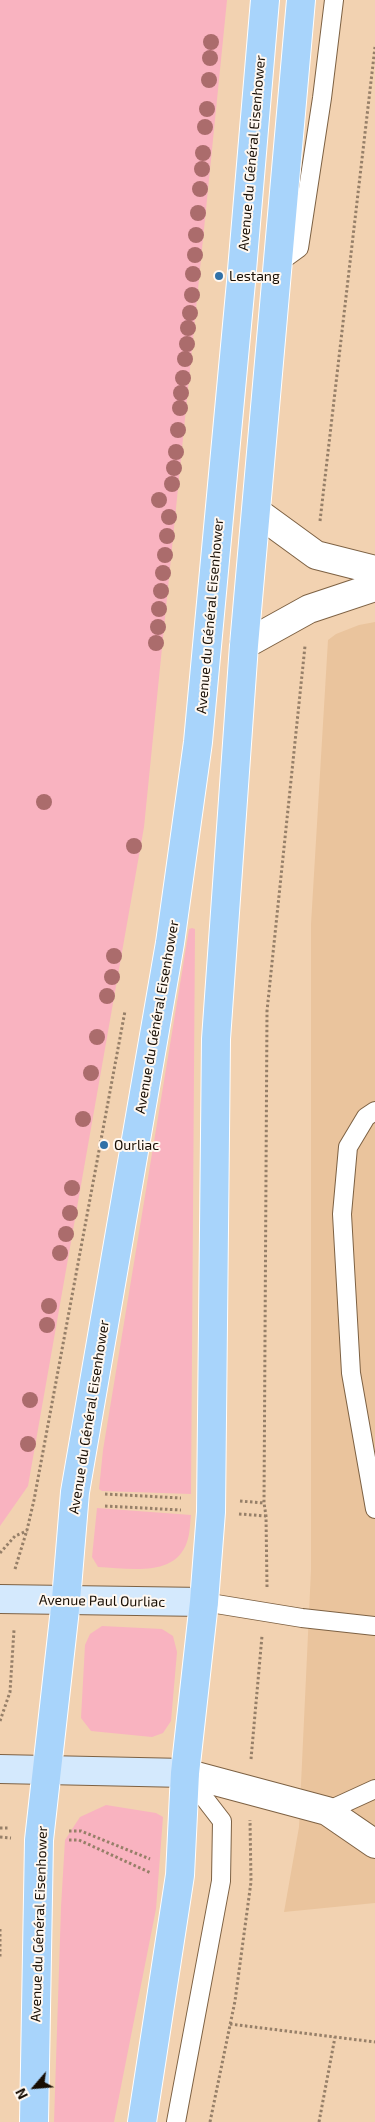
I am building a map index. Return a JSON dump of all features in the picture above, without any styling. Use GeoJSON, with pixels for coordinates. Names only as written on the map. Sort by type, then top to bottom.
{"type":"FeatureCollection","features":[{"type":"Feature","properties":{"kind":"main road","name":"Avenue du Général Eisenhower"},"geometry":{"type":"LineString","coordinates":[[34,2122],[40,1834],[66,1600],[74,1498],[170,943],[198,742],[265,0]]}},
{"type":"Feature","properties":{"kind":"main road"},"geometry":{"type":"LineString","coordinates":[[142,2122],[181,1869],[185,1773],[204,1602],[211,1506],[216,1039],[244,645],[301,0]]}},
{"type":"Feature","properties":{"kind":"main road","name":"Avenue Paul Ourliac"},"geometry":{"type":"LineString","coordinates":[[6,1599],[204,1602]]}},
{"type":"Feature","properties":{"kind":"main road"},"geometry":{"type":"LineString","coordinates":[[0,1769],[48,1772],[185,1773]]}},
{"type":"Feature","properties":{"kind":"street"},"geometry":{"type":"LineString","coordinates":[[257,512],[316,555],[375,570]]}},
{"type":"Feature","properties":{"kind":"street"},"geometry":{"type":"LineString","coordinates":[[244,645],[309,608],[375,588]]}},
{"type":"Feature","properties":{"kind":"street"},"geometry":{"type":"LineString","coordinates":[[185,1773],[327,1811],[375,1844]]}},
{"type":"Feature","properties":{"kind":"lane"},"geometry":{"type":"LineString","coordinates":[[277,264],[299,248],[322,98],[334,0]]}},
{"type":"Feature","properties":{"kind":"lane"},"geometry":{"type":"LineString","coordinates":[[375,1111],[366,1117],[348,1147],[342,1214],[351,1373],[375,1509]]}},
{"type":"Feature","properties":{"kind":"lane"},"geometry":{"type":"LineString","coordinates":[[204,1602],[302,1618],[375,1626]]}},
{"type":"Feature","properties":{"kind":"lane"},"geometry":{"type":"LineString","coordinates":[[176,2122],[221,1880],[222,1821],[185,1773]]}},
{"type":"Feature","properties":{"kind":"lane"},"geometry":{"type":"LineString","coordinates":[[327,1811],[375,1789]]}},
{"type":"Feature","properties":{"kind":"path"},"geometry":{"type":"LineString","coordinates":[[319,530],[375,47]]}},
{"type":"Feature","properties":{"kind":"path"},"geometry":{"type":"LineString","coordinates":[[268,1582],[264,1503],[266,1011],[306,637]]}},
{"type":"Feature","properties":{"kind":"path"},"geometry":{"type":"LineString","coordinates":[[0,1721],[10,1692],[15,1622],[6,1599],[34,1500],[125,1010]]}},
{"type":"Feature","properties":{"kind":"path"},"geometry":{"type":"LineString","coordinates":[[36,1490],[74,1498],[211,1506],[266,1516]]}},
{"type":"Feature","properties":{"kind":"path"},"geometry":{"type":"LineString","coordinates":[[34,1500],[74,1498],[211,1506],[264,1503]]}},
{"type":"Feature","properties":{"kind":"path"},"geometry":{"type":"LineString","coordinates":[[0,1553],[15,1536],[27,1530]]}},
{"type":"Feature","properties":{"kind":"path"},"geometry":{"type":"LineString","coordinates":[[0,1828],[79,1840],[150,1873],[181,1869]]}},
{"type":"Feature","properties":{"kind":"path"},"geometry":{"type":"LineString","coordinates":[[40,1834],[82,1831],[156,1862],[181,1869]]}},
{"type":"Feature","properties":{"kind":"path"},"geometry":{"type":"LineString","coordinates":[[221,1880],[251,1882]]}},
{"type":"Feature","properties":{"kind":"path"},"geometry":{"type":"LineString","coordinates":[[0,1929],[0,1957]]}},
{"type":"Feature","properties":{"kind":"path"},"geometry":{"type":"LineString","coordinates":[[230,2024],[375,2042]]}},
{"type":"Feature","properties":{"kind":"path"},"geometry":{"type":"LineString","coordinates":[[319,2122],[335,2037]]}},
{"type":"Feature","properties":{"kind":"shaded area"},"geometry":{"type":"Polygon","coordinates":[[[0,0],[227,0],[144,827],[28,1486],[0,1526],[0,0]]]}},
{"type":"Feature","properties":{"kind":"shaded area"},"geometry":{"type":"Polygon","coordinates":[[[375,622],[375,1903],[284,1912],[299,1827],[311,1570],[311,924],[328,640],[336,634],[359,625],[375,622]]]}},
{"type":"Feature","properties":{"kind":"shaded area"},"geometry":{"type":"Polygon","coordinates":[[[189,929],[195,929],[191,1494],[102,1491],[99,1489],[103,1450],[189,929]]]}},
{"type":"Feature","properties":{"kind":"shaded area"},"geometry":{"type":"Polygon","coordinates":[[[97,1508],[191,1515],[187,1542],[181,1553],[172,1561],[161,1566],[136,1569],[98,1567],[92,1557],[97,1508]]]}},
{"type":"Feature","properties":{"kind":"shaded area"},"geometry":{"type":"Polygon","coordinates":[[[102,1626],[162,1629],[173,1636],[177,1652],[171,1721],[163,1733],[152,1737],[91,1731],[81,1718],[85,1645],[90,1634],[102,1626]]]}},
{"type":"Feature","properties":{"kind":"shaded area"},"geometry":{"type":"Polygon","coordinates":[[[106,1805],[156,1813],[163,1817],[156,1909],[114,2122],[54,2122],[65,1840],[80,1817],[106,1805]]]}},
{"type":"Feature","properties":{"kind":"place","name":"Lestang"},"geometry":{"type":"Point","coordinates":[219,276]}},
{"type":"Feature","properties":{"kind":"place","name":"Ourliac"},"geometry":{"type":"Point","coordinates":[104,1145]}}]}
